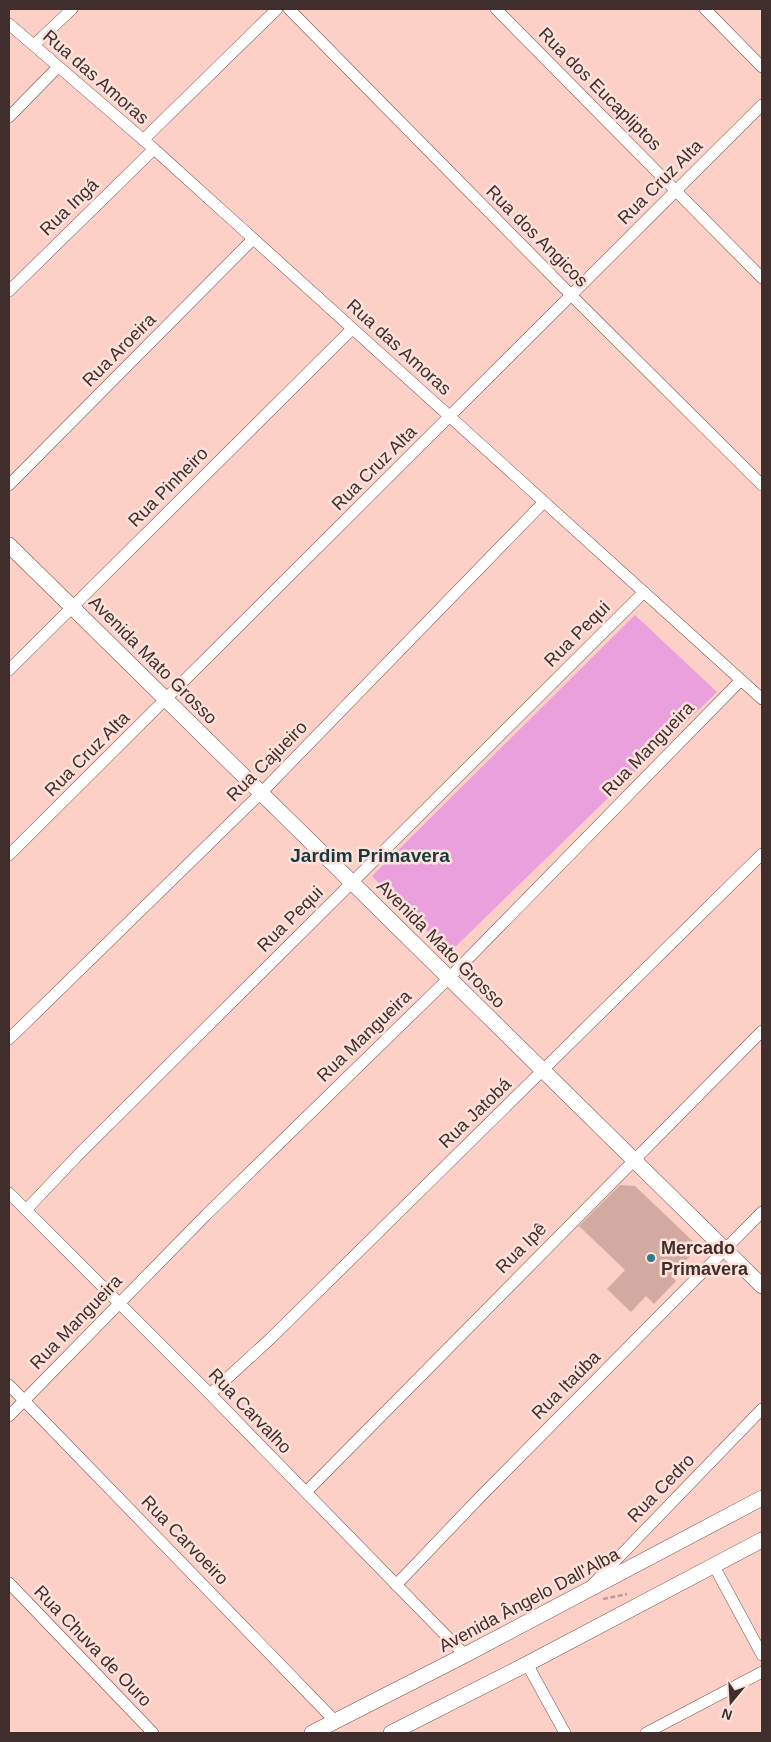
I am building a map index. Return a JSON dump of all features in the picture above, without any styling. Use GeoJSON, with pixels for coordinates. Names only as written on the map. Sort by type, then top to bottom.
{"type":"FeatureCollection","features":[{"type":"Feature","properties":{"kind":"street"},"geometry":{"type":"LineString","coordinates":[[34,46],[72,9]]}},
{"type":"Feature","properties":{"kind":"street"},"geometry":{"type":"LineString","coordinates":[[143,140],[277,9]]}},
{"type":"Feature","properties":{"kind":"street","name":"Rua dos Angicos"},"geometry":{"type":"LineString","coordinates":[[289,9],[571,295],[762,485]]}},
{"type":"Feature","properties":{"kind":"street","name":"Rua dos Eucapliptos"},"geometry":{"type":"LineString","coordinates":[[496,9],[762,278]]}},
{"type":"Feature","properties":{"kind":"street"},"geometry":{"type":"LineString","coordinates":[[705,9],[762,67]]}},
{"type":"Feature","properties":{"kind":"street","name":"Rua das Amoras"},"geometry":{"type":"LineString","coordinates":[[9,24],[154,149],[762,699]]}},
{"type":"Feature","properties":{"kind":"street"},"geometry":{"type":"LineString","coordinates":[[9,116],[58,67]]}},
{"type":"Feature","properties":{"kind":"street","name":"Rua Cruz Alta"},"geometry":{"type":"LineString","coordinates":[[9,855],[762,105]]}},
{"type":"Feature","properties":{"kind":"street","name":"Rua Ingá"},"geometry":{"type":"LineString","coordinates":[[9,290],[154,149]]}},
{"type":"Feature","properties":{"kind":"street","name":"Rua Aroeira"},"geometry":{"type":"LineString","coordinates":[[9,485],[253,239]]}},
{"type":"Feature","properties":{"kind":"street","name":"Rua Pinheiro"},"geometry":{"type":"LineString","coordinates":[[9,670],[352,329]]}},
{"type":"Feature","properties":{"kind":"street","name":"Rua Cajueiro"},"geometry":{"type":"LineString","coordinates":[[9,1039],[261,793],[544,502]]}},
{"type":"Feature","properties":{"kind":"street","name":"Avenida Mato Grosso"},"geometry":{"type":"LineString","coordinates":[[9,545],[762,1286]]}},
{"type":"Feature","properties":{"kind":"street","name":"Rua Pequi"},"geometry":{"type":"LineString","coordinates":[[26,1210],[79,1154],[644,592]]}},
{"type":"Feature","properties":{"kind":"street","name":"Rua Mangueira"},"geometry":{"type":"LineString","coordinates":[[9,1416],[212,1208],[449,978],[741,680]]}},
{"type":"Feature","properties":{"kind":"street","name":"Rua Jatobá"},"geometry":{"type":"LineString","coordinates":[[210,1394],[270,1339],[762,854]]}},
{"type":"Feature","properties":{"kind":"street","name":"Rua Ipê"},"geometry":{"type":"LineString","coordinates":[[306,1492],[762,1030]]}},
{"type":"Feature","properties":{"kind":"street","name":"Rua Carvalho"},"geometry":{"type":"LineString","coordinates":[[9,1193],[210,1394],[465,1655]]}},
{"type":"Feature","properties":{"kind":"street","name":"Rua Itaúba"},"geometry":{"type":"LineString","coordinates":[[396,1585],[482,1495],[762,1212]]}},
{"type":"Feature","properties":{"kind":"street","name":"Rua Carvoeiro"},"geometry":{"type":"LineString","coordinates":[[9,1384],[335,1721]]}},
{"type":"Feature","properties":{"kind":"street","name":"Rua Cedro"},"geometry":{"type":"LineString","coordinates":[[585,1592],[762,1409]]}},
{"type":"Feature","properties":{"kind":"street","name":"Avenida Ângelo Dall'Alba"},"geometry":{"type":"LineString","coordinates":[[312,1733],[465,1655],[762,1498]]}},
{"type":"Feature","properties":{"kind":"street"},"geometry":{"type":"LineString","coordinates":[[391,1733],[527,1664],[762,1540]]}},
{"type":"Feature","properties":{"kind":"street"},"geometry":{"type":"LineString","coordinates":[[714,1566],[762,1655]]}},
{"type":"Feature","properties":{"kind":"street","name":"Rua Chuva de Ouro"},"geometry":{"type":"LineString","coordinates":[[9,1584],[153,1733]]}},
{"type":"Feature","properties":{"kind":"street"},"geometry":{"type":"LineString","coordinates":[[527,1664],[565,1733]]}},
{"type":"Feature","properties":{"kind":"street"},"geometry":{"type":"LineString","coordinates":[[646,1733],[762,1672]]}},
{"type":"Feature","properties":{"kind":"shaded area"},"geometry":{"type":"Polygon","coordinates":[[[635,615],[717,692],[449,953],[372,876],[635,615]]]}},
{"type":"Feature","properties":{"kind":"building","name":"Mercado Primavera"},"geometry":{"type":"Polygon","coordinates":[[[620,1185],[635,1186],[699,1247],[671,1276],[676,1281],[654,1304],[646,1296],[631,1312],[607,1289],[625,1270],[579,1226],[620,1185]]]}},
{"type":"Feature","properties":{"kind":"place","name":"Mercado Primavera"},"geometry":{"type":"Point","coordinates":[651,1258]}},
{"type":"Feature","properties":{"kind":"district","name":"Jardim Primavera"},"geometry":{"type":"Point","coordinates":[370,855]}}]}
